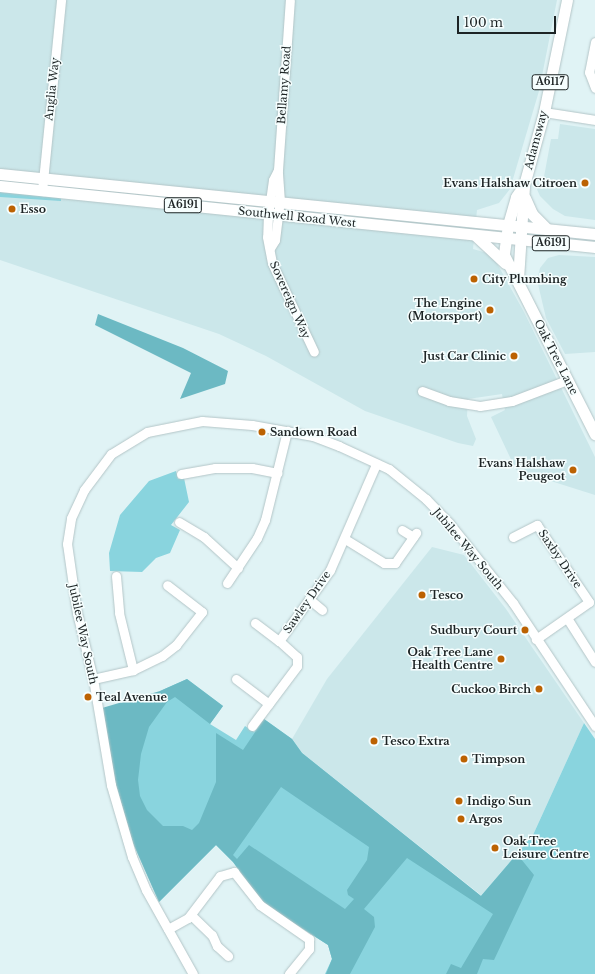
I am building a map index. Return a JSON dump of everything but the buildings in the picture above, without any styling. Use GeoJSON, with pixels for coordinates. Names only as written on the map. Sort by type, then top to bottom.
{"type":"FeatureCollection","features":[{"type":"Feature","properties":{"kind":"main road","name":"Adamsway"},"geometry":{"type":"LineString","coordinates":[[506,232],[516,197],[524,185],[544,112],[567,0]]}},
{"type":"Feature","properties":{"kind":"main road","name":"Southwell Road West"},"geometry":{"type":"LineString","coordinates":[[0,174],[433,218],[506,232]]}},
{"type":"Feature","properties":{"kind":"main road","name":"Adamsway"},"geometry":{"type":"LineString","coordinates":[[520,233],[525,198],[524,185]]}},
{"type":"Feature","properties":{"kind":"main road","name":"Southwell Road West"},"geometry":{"type":"LineString","coordinates":[[0,186],[475,235],[506,232]]}},
{"type":"Feature","properties":{"kind":"main road"},"geometry":{"type":"LineString","coordinates":[[525,198],[532,214],[547,229]]}},
{"type":"Feature","properties":{"kind":"main road","name":"A6191"},"geometry":{"type":"LineString","coordinates":[[520,233],[547,229],[595,234]]}},
{"type":"Feature","properties":{"kind":"main road"},"geometry":{"type":"LineString","coordinates":[[506,232],[520,233]]}},
{"type":"Feature","properties":{"kind":"main road","name":"Oak Tree Lane"},"geometry":{"type":"LineString","coordinates":[[506,232],[504,255],[508,266],[518,279],[595,434]]}},
{"type":"Feature","properties":{"kind":"main road","name":"Oak Tree Lane"},"geometry":{"type":"LineString","coordinates":[[518,279],[520,233]]}},
{"type":"Feature","properties":{"kind":"main road","name":"A6191"},"geometry":{"type":"LineString","coordinates":[[520,233],[595,247]]}},
{"type":"Feature","properties":{"kind":"main road"},"geometry":{"type":"LineString","coordinates":[[475,235],[508,266]]}},
{"type":"Feature","properties":{"kind":"street","name":"Anglia Way"},"geometry":{"type":"LineString","coordinates":[[42,191],[49,105],[61,0]]}},
{"type":"Feature","properties":{"kind":"street","name":"Bellamy Road"},"geometry":{"type":"LineString","coordinates":[[275,201],[290,0]]}},
{"type":"Feature","properties":{"kind":"street"},"geometry":{"type":"LineString","coordinates":[[595,42],[589,72],[595,88]]}},
{"type":"Feature","properties":{"kind":"street"},"geometry":{"type":"LineString","coordinates":[[544,112],[595,120]]}},
{"type":"Feature","properties":{"kind":"street","name":"Sovereign Way"},"geometry":{"type":"LineString","coordinates":[[275,201],[274,215],[267,237],[272,263],[314,352]]}},
{"type":"Feature","properties":{"kind":"street"},"geometry":{"type":"LineString","coordinates":[[422,392],[449,401],[480,406],[512,401],[567,380]]}},
{"type":"Feature","properties":{"kind":"street","name":"Jubilee Way South"},"geometry":{"type":"LineString","coordinates":[[193,974],[168,929],[132,857],[112,785],[93,679],[77,613],[67,544],[71,518],[84,490],[111,454],[147,432],[202,421],[252,425],[287,432],[339,446],[389,470],[426,499],[450,524],[513,603],[595,726]]}},
{"type":"Feature","properties":{"kind":"street"},"geometry":{"type":"LineString","coordinates":[[227,583],[238,568],[265,520],[278,473],[287,432]]}},
{"type":"Feature","properties":{"kind":"street","name":"Sawley Drive"},"geometry":{"type":"LineString","coordinates":[[252,726],[297,666],[297,657],[279,641],[330,570],[345,539],[376,464]]}},
{"type":"Feature","properties":{"kind":"street"},"geometry":{"type":"LineString","coordinates":[[181,474],[215,468],[245,468],[278,473]]}},
{"type":"Feature","properties":{"kind":"street"},"geometry":{"type":"LineString","coordinates":[[179,522],[204,537],[238,568]]}},
{"type":"Feature","properties":{"kind":"street","name":"Saxby Drive"},"geometry":{"type":"LineString","coordinates":[[513,537],[537,525],[592,601],[536,638]]}},
{"type":"Feature","properties":{"kind":"street"},"geometry":{"type":"LineString","coordinates":[[345,539],[384,563],[395,563],[414,535],[402,530]]}},
{"type":"Feature","properties":{"kind":"street"},"geometry":{"type":"LineString","coordinates":[[116,576],[118,613],[133,670]]}},
{"type":"Feature","properties":{"kind":"street"},"geometry":{"type":"LineString","coordinates":[[93,679],[133,670],[162,656],[176,645],[202,612],[167,585]]}},
{"type":"Feature","properties":{"kind":"street"},"geometry":{"type":"LineString","coordinates":[[309,599],[322,610]]}},
{"type":"Feature","properties":{"kind":"street"},"geometry":{"type":"LineString","coordinates":[[567,618],[595,662]]}},
{"type":"Feature","properties":{"kind":"street"},"geometry":{"type":"LineString","coordinates":[[255,623],[279,641]]}},
{"type":"Feature","properties":{"kind":"street"},"geometry":{"type":"LineString","coordinates":[[236,679],[269,704]]}},
{"type":"Feature","properties":{"kind":"street"},"geometry":{"type":"LineString","coordinates":[[168,929],[191,915],[220,876],[234,872],[260,905],[309,939],[309,949],[289,974]]}},
{"type":"Feature","properties":{"kind":"street"},"geometry":{"type":"LineString","coordinates":[[191,915],[212,935],[217,946],[228,956]]}},
{"type":"Feature","properties":{"kind":"shaded area"},"geometry":{"type":"Polygon","coordinates":[[[0,0],[557,0],[539,91],[510,189],[499,203],[477,210],[473,249],[487,253],[494,258],[524,312],[595,457],[595,495],[516,470],[491,417],[505,410],[502,394],[468,399],[467,416],[476,439],[473,446],[458,443],[365,411],[266,356],[219,334],[0,260],[0,0]]]}},
{"type":"Feature","properties":{"kind":"shaded area"},"geometry":{"type":"Polygon","coordinates":[[[560,124],[595,129],[595,220],[565,216],[553,209],[540,196],[535,185],[543,182],[551,139],[558,139],[560,124]]]}},
{"type":"Feature","properties":{"kind":"shaded area"},"geometry":{"type":"Polygon","coordinates":[[[0,190],[61,197],[61,201],[0,197],[0,190]]]}},
{"type":"Feature","properties":{"kind":"shaded area"},"geometry":{"type":"Polygon","coordinates":[[[559,255],[595,257],[595,352],[565,354],[546,318],[537,280],[540,268],[548,258],[559,255]]]}},
{"type":"Feature","properties":{"kind":"shaded area"},"geometry":{"type":"Polygon","coordinates":[[[98,314],[183,348],[228,371],[225,384],[180,399],[191,373],[95,325],[98,314]]]}},
{"type":"Feature","properties":{"kind":"shaded area"},"geometry":{"type":"Polygon","coordinates":[[[176,471],[178,479],[184,478],[189,502],[171,525],[180,530],[170,553],[156,558],[142,572],[110,571],[109,553],[120,515],[149,481],[176,471]]]}},
{"type":"Feature","properties":{"kind":"shaded area"},"geometry":{"type":"Polygon","coordinates":[[[432,547],[464,555],[506,609],[584,723],[533,835],[482,896],[302,753],[292,739],[327,679],[432,547]]]}},
{"type":"Feature","properties":{"kind":"shaded area"},"geometry":{"type":"Polygon","coordinates":[[[187,679],[223,706],[210,724],[236,740],[245,726],[254,732],[264,719],[292,739],[302,753],[481,896],[533,835],[584,723],[595,739],[595,974],[325,974],[332,959],[328,945],[264,904],[233,862],[216,845],[159,902],[133,843],[115,781],[160,691],[187,679]]]}},
{"type":"Feature","properties":{"kind":"shaded area"},"geometry":{"type":"Polygon","coordinates":[[[187,679],[223,706],[210,724],[175,697],[167,702],[149,727],[141,754],[138,780],[140,796],[147,810],[163,826],[183,826],[192,830],[199,823],[216,782],[216,733],[243,750],[264,719],[292,739],[302,753],[481,896],[517,854],[534,875],[494,960],[483,959],[477,974],[446,974],[451,964],[461,968],[493,914],[407,858],[364,909],[374,917],[375,927],[350,974],[326,974],[332,959],[328,945],[264,904],[233,862],[216,845],[159,902],[133,843],[115,781],[102,708],[160,691],[187,679]],[[281,787],[233,855],[237,859],[249,845],[345,909],[354,899],[348,895],[347,890],[367,860],[369,847],[281,787]]]}},
{"type":"Feature","properties":{"kind":"place","name":"Evans Halshaw Citroen"},"geometry":{"type":"Point","coordinates":[585,183]}},
{"type":"Feature","properties":{"kind":"place","name":"Esso"},"geometry":{"type":"Point","coordinates":[12,209]}},
{"type":"Feature","properties":{"kind":"place","name":"City Plumbing"},"geometry":{"type":"Point","coordinates":[474,279]}},
{"type":"Feature","properties":{"kind":"place","name":"The Engine (Motorsport)"},"geometry":{"type":"Point","coordinates":[490,310]}},
{"type":"Feature","properties":{"kind":"place","name":"Just Car Clinic"},"geometry":{"type":"Point","coordinates":[514,356]}},
{"type":"Feature","properties":{"kind":"place","name":"Sandown Road"},"geometry":{"type":"Point","coordinates":[262,432]}},
{"type":"Feature","properties":{"kind":"place","name":"Evans Halshaw Peugeot"},"geometry":{"type":"Point","coordinates":[573,470]}},
{"type":"Feature","properties":{"kind":"place","name":"Tesco"},"geometry":{"type":"Point","coordinates":[422,595]}},
{"type":"Feature","properties":{"kind":"place","name":"Sudbury Court"},"geometry":{"type":"Point","coordinates":[525,630]}},
{"type":"Feature","properties":{"kind":"place","name":"Oak Tree Lane Health Centre"},"geometry":{"type":"Point","coordinates":[501,659]}},
{"type":"Feature","properties":{"kind":"place","name":"Cuckoo Birch"},"geometry":{"type":"Point","coordinates":[539,689]}},
{"type":"Feature","properties":{"kind":"place","name":"Teal Avenue"},"geometry":{"type":"Point","coordinates":[88,697]}},
{"type":"Feature","properties":{"kind":"place","name":"Tesco Extra"},"geometry":{"type":"Point","coordinates":[374,741]}},
{"type":"Feature","properties":{"kind":"place","name":"Timpson"},"geometry":{"type":"Point","coordinates":[464,759]}},
{"type":"Feature","properties":{"kind":"place","name":"Indigo Sun"},"geometry":{"type":"Point","coordinates":[459,801]}},
{"type":"Feature","properties":{"kind":"place","name":"Argos"},"geometry":{"type":"Point","coordinates":[461,819]}},
{"type":"Feature","properties":{"kind":"place","name":"Oak Tree Leisure Centre"},"geometry":{"type":"Point","coordinates":[495,848]}}]}
